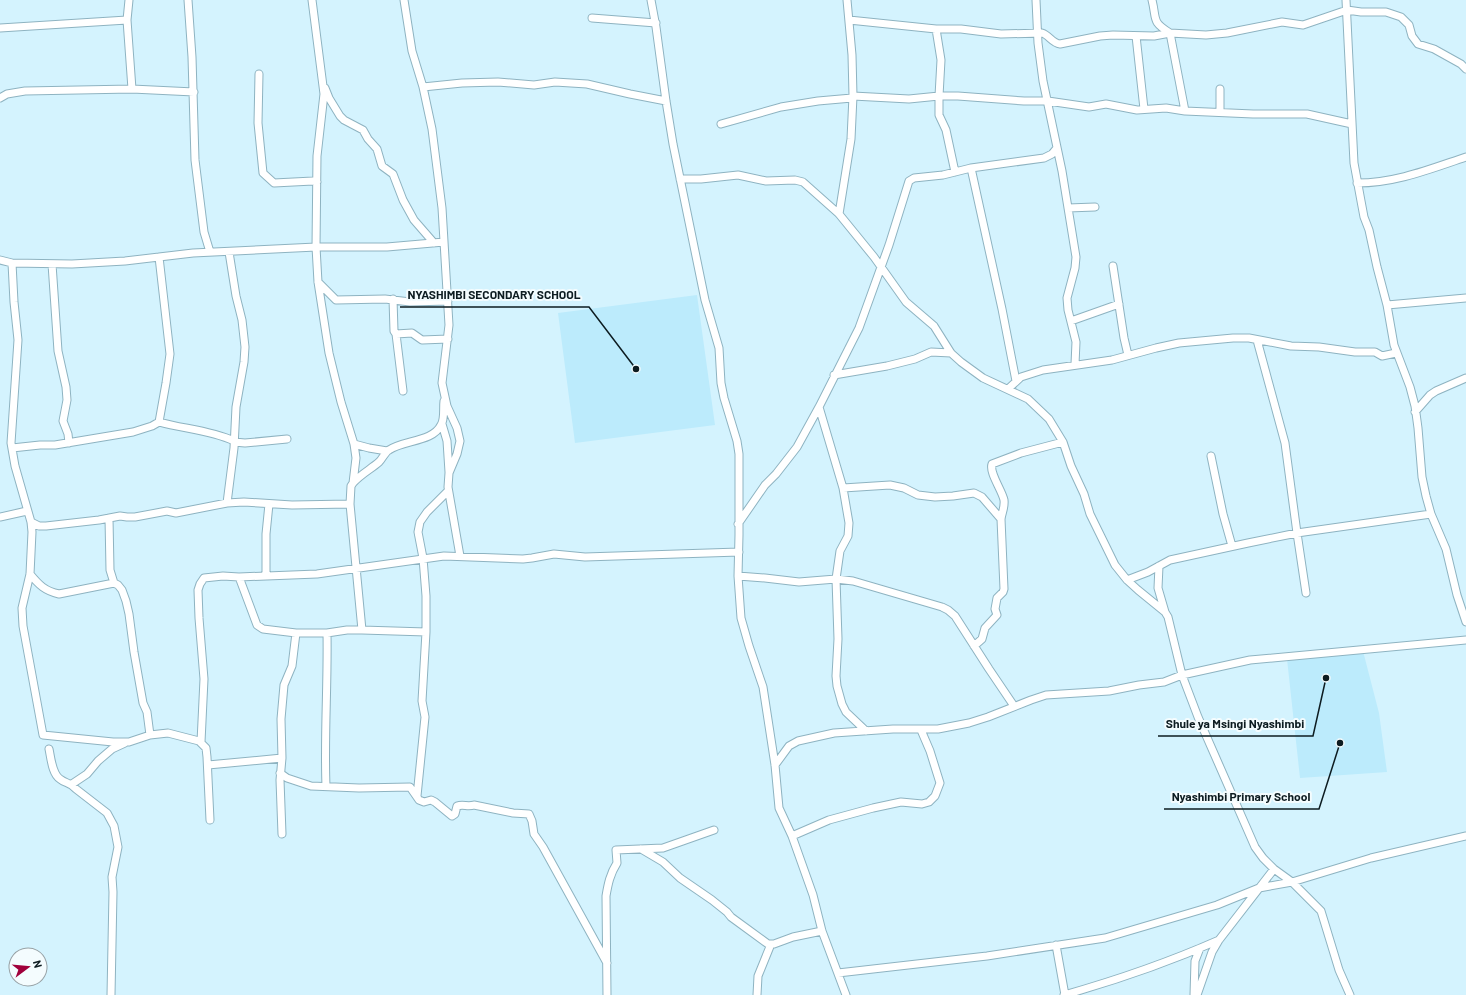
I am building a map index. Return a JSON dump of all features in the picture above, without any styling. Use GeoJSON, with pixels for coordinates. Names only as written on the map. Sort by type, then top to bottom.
{"type":"FeatureCollection","features":[{"type":"Feature","properties":{"kind":"street"},"geometry":{"type":"LineString","coordinates":[[129,0],[127,20],[132,89]]}},
{"type":"Feature","properties":{"kind":"street"},"geometry":{"type":"LineString","coordinates":[[188,0],[194,92],[195,160],[204,232],[210,252]]}},
{"type":"Feature","properties":{"kind":"street"},"geometry":{"type":"LineString","coordinates":[[312,0],[322,80],[323,109],[316,156],[316,247],[318,282],[329,353],[341,402],[354,444],[356,462],[351,486],[350,504],[362,630]]}},
{"type":"Feature","properties":{"kind":"street"},"geometry":{"type":"LineString","coordinates":[[404,0],[412,51],[423,87],[432,129],[442,208],[449,325],[442,383],[444,397],[457,428],[460,441],[457,454],[449,474]]}},
{"type":"Feature","properties":{"kind":"street"},"geometry":{"type":"LineString","coordinates":[[651,0],[656,23],[666,101],[680,179],[704,300],[720,348],[721,383],[737,441],[739,454],[738,576],[742,624],[763,687],[775,765],[779,808],[792,836],[813,895],[822,931],[846,995]]}},
{"type":"Feature","properties":{"kind":"street"},"geometry":{"type":"LineString","coordinates":[[839,214],[851,139],[852,55],[847,0]]}},
{"type":"Feature","properties":{"kind":"street"},"geometry":{"type":"LineString","coordinates":[[1036,0],[1043,81],[1057,148],[1076,257],[1075,268],[1067,298],[1068,310],[1076,342],[1075,364]]}},
{"type":"Feature","properties":{"kind":"street"},"geometry":{"type":"LineString","coordinates":[[1152,0],[1156,22],[1159,26],[1170,33],[1185,111]]}},
{"type":"Feature","properties":{"kind":"street"},"geometry":{"type":"LineString","coordinates":[[1346,0],[1354,163],[1364,217],[1370,230],[1396,353],[1410,387],[1419,435],[1422,477],[1431,514],[1446,549],[1457,595],[1465,612],[1466,622]]}},
{"type":"Feature","properties":{"kind":"street"},"geometry":{"type":"LineString","coordinates":[[849,20],[1001,34],[1038,33],[1046,34],[1055,43],[1060,44],[1100,36],[1154,36],[1170,33],[1206,35],[1227,33],[1282,22],[1303,25],[1347,10],[1361,12],[1386,12],[1401,17],[1409,25],[1412,36],[1418,44],[1434,49],[1461,64],[1466,69]]}},
{"type":"Feature","properties":{"kind":"street"},"geometry":{"type":"LineString","coordinates":[[592,18],[656,23]]}},
{"type":"Feature","properties":{"kind":"street"},"geometry":{"type":"LineString","coordinates":[[0,28],[127,20]]}},
{"type":"Feature","properties":{"kind":"street"},"geometry":{"type":"LineString","coordinates":[[936,29],[941,60],[939,115],[946,130],[955,172]]}},
{"type":"Feature","properties":{"kind":"street"},"geometry":{"type":"LineString","coordinates":[[1136,36],[1144,109]]}},
{"type":"Feature","properties":{"kind":"street"},"geometry":{"type":"LineString","coordinates":[[259,74],[258,123],[263,173],[274,183],[317,182]]}},
{"type":"Feature","properties":{"kind":"street"},"geometry":{"type":"LineString","coordinates":[[322,80],[329,98],[340,116],[344,120],[363,130],[368,139],[377,149],[382,166],[394,174],[414,220],[434,242]]}},
{"type":"Feature","properties":{"kind":"street"},"geometry":{"type":"LineString","coordinates":[[423,87],[498,82],[534,85],[555,82],[587,84],[666,101]]}},
{"type":"Feature","properties":{"kind":"street"},"geometry":{"type":"LineString","coordinates":[[0,98],[7,94],[25,92],[132,89],[194,92]]}},
{"type":"Feature","properties":{"kind":"street"},"geometry":{"type":"LineString","coordinates":[[1220,89],[1220,112]]}},
{"type":"Feature","properties":{"kind":"street"},"geometry":{"type":"LineString","coordinates":[[720,124],[781,107],[818,101],[852,97],[909,99],[939,96],[1048,101],[1089,107],[1106,104],[1137,110],[1166,108],[1185,111],[1253,114],[1307,114],[1352,124]]}},
{"type":"Feature","properties":{"kind":"street"},"geometry":{"type":"LineString","coordinates":[[738,524],[765,486],[793,453],[819,407],[859,328],[881,267],[909,180],[914,178],[943,175],[971,168],[1044,158],[1052,154],[1057,148]]}},
{"type":"Feature","properties":{"kind":"street"},"geometry":{"type":"LineString","coordinates":[[1358,183],[1372,183],[1408,177],[1466,157]]}},
{"type":"Feature","properties":{"kind":"street"},"geometry":{"type":"LineString","coordinates":[[971,168],[1016,381]]}},
{"type":"Feature","properties":{"kind":"street"},"geometry":{"type":"LineString","coordinates":[[680,179],[701,179],[735,175],[766,181],[800,181],[807,185],[839,214],[881,267],[906,302],[934,326],[951,352],[961,362],[983,378],[1028,399],[1050,419],[1063,442],[1098,533],[1115,565],[1126,580],[1165,612]]}},
{"type":"Feature","properties":{"kind":"street"},"geometry":{"type":"LineString","coordinates":[[1068,208],[1095,207]]}},
{"type":"Feature","properties":{"kind":"street"},"geometry":{"type":"LineString","coordinates":[[0,260],[12,263],[52,264],[125,261],[210,252],[316,247],[387,247],[444,242]]}},
{"type":"Feature","properties":{"kind":"street"},"geometry":{"type":"LineString","coordinates":[[227,503],[231,479],[236,407],[244,362],[245,346],[242,320],[236,296],[229,252]]}},
{"type":"Feature","properties":{"kind":"street"},"geometry":{"type":"LineString","coordinates":[[159,422],[170,354],[160,257]]}},
{"type":"Feature","properties":{"kind":"street"},"geometry":{"type":"LineString","coordinates":[[12,263],[18,340],[12,421],[12,448],[15,466],[31,522],[32,532],[30,574],[22,608],[23,626],[43,734],[94,741],[129,742]]}},
{"type":"Feature","properties":{"kind":"street"},"geometry":{"type":"LineString","coordinates":[[52,264],[58,351],[68,400],[63,421],[68,434],[69,443]]}},
{"type":"Feature","properties":{"kind":"street"},"geometry":{"type":"LineString","coordinates":[[1112,266],[1128,355]]}},
{"type":"Feature","properties":{"kind":"street"},"geometry":{"type":"LineString","coordinates":[[318,282],[336,300],[393,299],[415,303],[448,301]]}},
{"type":"Feature","properties":{"kind":"street"},"geometry":{"type":"LineString","coordinates":[[1387,305],[1466,298]]}},
{"type":"Feature","properties":{"kind":"street"},"geometry":{"type":"LineString","coordinates":[[393,299],[394,331],[396,334],[403,391]]}},
{"type":"Feature","properties":{"kind":"street"},"geometry":{"type":"LineString","coordinates":[[1071,321],[1119,304]]}},
{"type":"Feature","properties":{"kind":"street"},"geometry":{"type":"LineString","coordinates":[[396,334],[412,334],[422,340],[448,339]]}},
{"type":"Feature","properties":{"kind":"street"},"geometry":{"type":"LineString","coordinates":[[1008,389],[1021,377],[1031,373],[1075,364],[1112,360],[1156,348],[1179,344],[1233,338],[1250,338],[1291,346],[1319,347],[1355,352],[1375,352],[1382,356],[1396,353]]}},
{"type":"Feature","properties":{"kind":"street"},"geometry":{"type":"LineString","coordinates":[[1257,340],[1285,443],[1306,593]]}},
{"type":"Feature","properties":{"kind":"street"},"geometry":{"type":"LineString","coordinates":[[834,375],[887,366],[931,352],[951,352]]}},
{"type":"Feature","properties":{"kind":"street"},"geometry":{"type":"LineString","coordinates":[[1415,412],[1430,395],[1466,378]]}},
{"type":"Feature","properties":{"kind":"street"},"geometry":{"type":"LineString","coordinates":[[444,397],[442,424],[448,440],[448,491],[460,556]]}},
{"type":"Feature","properties":{"kind":"street"},"geometry":{"type":"LineString","coordinates":[[819,407],[843,488],[849,523],[848,539],[840,551],[836,579],[838,639],[836,676],[837,686],[846,712],[866,731]]}},
{"type":"Feature","properties":{"kind":"street"},"geometry":{"type":"LineString","coordinates":[[12,448],[69,443],[133,432],[152,426],[159,422],[220,435],[234,442],[246,443],[287,439]]}},
{"type":"Feature","properties":{"kind":"street"},"geometry":{"type":"LineString","coordinates":[[353,482],[365,471],[372,468],[381,460],[387,451],[431,435],[442,424]]}},
{"type":"Feature","properties":{"kind":"street"},"geometry":{"type":"LineString","coordinates":[[974,646],[982,639],[985,628],[997,615],[995,609],[997,598],[1004,589],[1001,519],[1004,509],[1004,501],[1003,494],[991,467],[992,464],[1021,453],[1063,442]]}},
{"type":"Feature","properties":{"kind":"street"},"geometry":{"type":"LineString","coordinates":[[354,444],[387,451]]}},
{"type":"Feature","properties":{"kind":"street"},"geometry":{"type":"LineString","coordinates":[[1211,456],[1223,514],[1232,546]]}},
{"type":"Feature","properties":{"kind":"street"},"geometry":{"type":"LineString","coordinates":[[843,488],[890,485],[904,488],[918,495],[935,497],[974,493],[982,497],[1001,519]]}},
{"type":"Feature","properties":{"kind":"street"},"geometry":{"type":"LineString","coordinates":[[417,796],[425,717],[422,701],[426,632],[426,596],[423,558],[418,532],[420,522],[427,512],[448,491]]}},
{"type":"Feature","properties":{"kind":"street"},"geometry":{"type":"LineString","coordinates":[[31,522],[39,526],[46,526],[120,516],[135,517],[167,512],[176,513],[227,503],[244,502],[269,504],[350,504]]}},
{"type":"Feature","properties":{"kind":"street"},"geometry":{"type":"LineString","coordinates":[[266,576],[266,534],[269,504]]}},
{"type":"Feature","properties":{"kind":"street"},"geometry":{"type":"LineString","coordinates":[[0,517],[27,511]]}},
{"type":"Feature","properties":{"kind":"street"},"geometry":{"type":"LineString","coordinates":[[1126,580],[1148,572],[1170,560],[1232,546],[1297,533],[1431,514]]}},
{"type":"Feature","properties":{"kind":"street"},"geometry":{"type":"LineString","coordinates":[[109,518],[110,570],[114,583],[122,590],[126,601],[143,703],[147,712],[150,735]]}},
{"type":"Feature","properties":{"kind":"street"},"geometry":{"type":"LineString","coordinates":[[202,742],[204,679],[199,618],[200,584],[204,578],[223,576],[239,577],[317,574],[444,556],[523,559],[554,554],[585,557],[739,552]]}},
{"type":"Feature","properties":{"kind":"street"},"geometry":{"type":"LineString","coordinates":[[1159,566],[1158,588],[1165,612],[1168,617],[1182,675],[1198,717],[1255,847],[1274,869],[1292,882],[1320,910],[1339,970],[1350,995]]}},
{"type":"Feature","properties":{"kind":"street"},"geometry":{"type":"LineString","coordinates":[[30,574],[45,590],[59,594],[114,583]]}},
{"type":"Feature","properties":{"kind":"street"},"geometry":{"type":"LineString","coordinates":[[738,576],[799,582],[836,579],[853,580],[915,598],[948,610],[955,616],[1014,706]]}},
{"type":"Feature","properties":{"kind":"street"},"geometry":{"type":"LineString","coordinates":[[239,577],[257,625],[263,629],[296,634],[327,633],[347,630],[426,632]]}},
{"type":"Feature","properties":{"kind":"street"},"geometry":{"type":"LineString","coordinates":[[326,786],[325,755],[327,633]]}},
{"type":"Feature","properties":{"kind":"street"},"geometry":{"type":"LineString","coordinates":[[282,834],[280,773],[282,758],[284,685],[292,666],[296,634]]}},
{"type":"Feature","properties":{"kind":"street"},"geometry":{"type":"LineString","coordinates":[[775,765],[789,746],[798,741],[834,733],[912,728],[921,730],[938,730],[969,724],[1046,695],[1109,691],[1164,682],[1182,675],[1250,660],[1466,640]]}},
{"type":"Feature","properties":{"kind":"street"},"geometry":{"type":"LineString","coordinates":[[792,836],[829,820],[873,808],[901,802],[922,804],[929,802],[935,796],[940,783],[930,751],[921,730]]}},
{"type":"Feature","properties":{"kind":"street"},"geometry":{"type":"LineString","coordinates":[[72,784],[87,774],[98,761],[112,749],[129,742],[150,735],[168,733],[195,738],[202,742],[206,748],[210,820]]}},
{"type":"Feature","properties":{"kind":"street"},"geometry":{"type":"LineString","coordinates":[[49,749],[55,774],[60,779],[72,784],[76,789],[107,813],[114,826],[118,846],[112,877],[111,995]]}},
{"type":"Feature","properties":{"kind":"street"},"geometry":{"type":"LineString","coordinates":[[208,765],[282,758]]}},
{"type":"Feature","properties":{"kind":"street"},"geometry":{"type":"LineString","coordinates":[[280,773],[287,778],[308,786],[359,788],[408,787],[412,789],[419,800],[424,802],[431,800],[452,816],[455,814],[457,806],[460,805],[469,807],[474,805],[513,813],[529,814],[532,821],[534,834],[543,847],[606,963]]}},
{"type":"Feature","properties":{"kind":"street"},"geometry":{"type":"LineString","coordinates":[[607,995],[606,896],[609,880],[617,863],[616,850],[663,848],[714,830]]}},
{"type":"Feature","properties":{"kind":"street"},"geometry":{"type":"LineString","coordinates":[[838,973],[987,956],[1105,938],[1217,905],[1259,888],[1292,882],[1371,858],[1466,836]]}},
{"type":"Feature","properties":{"kind":"street"},"geometry":{"type":"LineString","coordinates":[[640,849],[663,862],[680,878],[712,900],[731,917],[771,944]]}},
{"type":"Feature","properties":{"kind":"street"},"geometry":{"type":"LineString","coordinates":[[1197,995],[1212,952],[1219,940],[1274,869]]}},
{"type":"Feature","properties":{"kind":"street"},"geometry":{"type":"LineString","coordinates":[[771,944],[793,937],[822,931]]}},
{"type":"Feature","properties":{"kind":"street"},"geometry":{"type":"LineString","coordinates":[[1056,945],[1065,995],[1101,984],[1219,940]]}},
{"type":"Feature","properties":{"kind":"street"},"geometry":{"type":"LineString","coordinates":[[756,995],[758,976],[771,944]]}},
{"type":"Feature","properties":{"kind":"street"},"geometry":{"type":"LineString","coordinates":[[1194,995],[1195,961],[1200,948]]}},
{"type":"Feature","properties":{"kind":"shaded area"},"geometry":{"type":"Polygon","coordinates":[[[697,295],[715,425],[575,443],[558,313],[697,295]]]}},
{"type":"Feature","properties":{"kind":"shaded area"},"geometry":{"type":"Polygon","coordinates":[[[1363,651],[1379,713],[1387,772],[1300,778],[1287,659],[1363,651]]]}},
{"type":"Feature","properties":{"kind":"place","name":"NYASHIMBI SECONDARY SCHOOL"},"geometry":{"type":"Point","coordinates":[636,369]}},
{"type":"Feature","properties":{"kind":"place","name":"Shule ya Msingi Nyashimbi"},"geometry":{"type":"Point","coordinates":[1326,678]}},
{"type":"Feature","properties":{"kind":"place","name":"Nyashimbi Primary School"},"geometry":{"type":"Point","coordinates":[1340,743]}}]}
